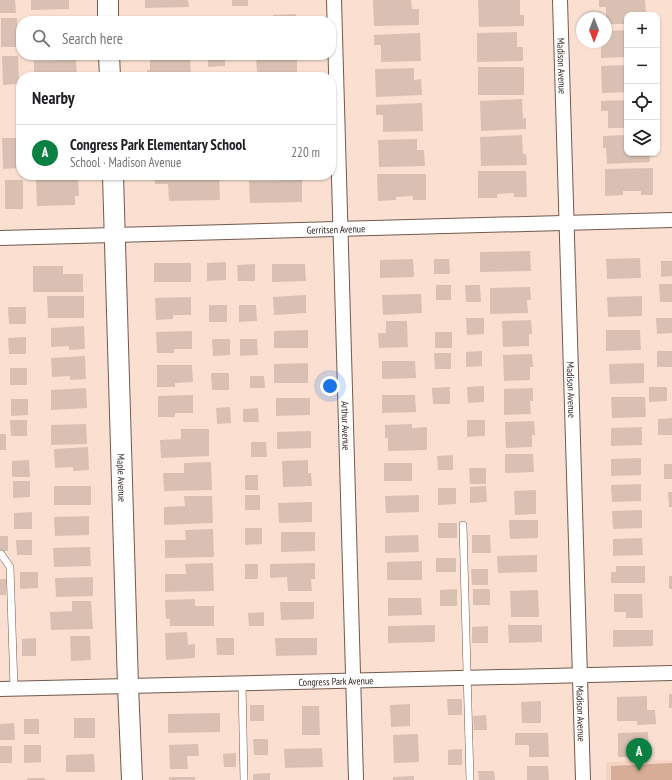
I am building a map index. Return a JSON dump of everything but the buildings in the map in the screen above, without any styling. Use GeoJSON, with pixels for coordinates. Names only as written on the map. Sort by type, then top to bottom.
{"type":"FeatureCollection","features":[{"type":"Feature","properties":{"kind":"street"},"geometry":{"type":"LineString","coordinates":[[108,0],[108,16]]}},
{"type":"Feature","properties":{"kind":"street","name":"Arthur Avenue"},"geometry":{"type":"LineString","coordinates":[[334,0],[334,16]]}},
{"type":"Feature","properties":{"kind":"street","name":"Madison Avenue"},"geometry":{"type":"LineString","coordinates":[[560,0],[583,780]]}},
{"type":"Feature","properties":{"kind":"street"},"geometry":{"type":"LineString","coordinates":[[109,60],[110,72]]}},
{"type":"Feature","properties":{"kind":"street","name":"Arthur Avenue"},"geometry":{"type":"LineString","coordinates":[[336,60],[356,780]]}},
{"type":"Feature","properties":{"kind":"street","name":"Maple Avenue"},"geometry":{"type":"LineString","coordinates":[[113,180],[132,780]]}},
{"type":"Feature","properties":{"kind":"street","name":"Gerritsen Avenue"},"geometry":{"type":"LineString","coordinates":[[0,238],[672,220]]}},
{"type":"Feature","properties":{"kind":"street","name":"Congress Park Avenue"},"geometry":{"type":"LineString","coordinates":[[7,688],[672,673]]}},
{"type":"Feature","properties":{"kind":"lane"},"geometry":{"type":"LineString","coordinates":[[463,525],[470,780]]}},
{"type":"Feature","properties":{"kind":"lane"},"geometry":{"type":"LineString","coordinates":[[1,554],[10,567],[7,688]]}},
{"type":"Feature","properties":{"kind":"lane"},"geometry":{"type":"LineString","coordinates":[[242,683],[244,780]]}},
{"type":"Feature","properties":{"kind":"shaded area"},"geometry":{"type":"Polygon","coordinates":[[[672,760],[672,780],[606,780],[606,762],[672,760]]]}},
{"type":"Feature","properties":{"kind":"shaded area"},"geometry":{"type":"Polygon","coordinates":[[[672,763],[672,780],[611,780],[611,766],[672,763]]]}},
{"type":"Feature","properties":{"kind":"place","name":"Congress Park Elementary School"},"geometry":{"type":"Point","coordinates":[639,771]}}]}
